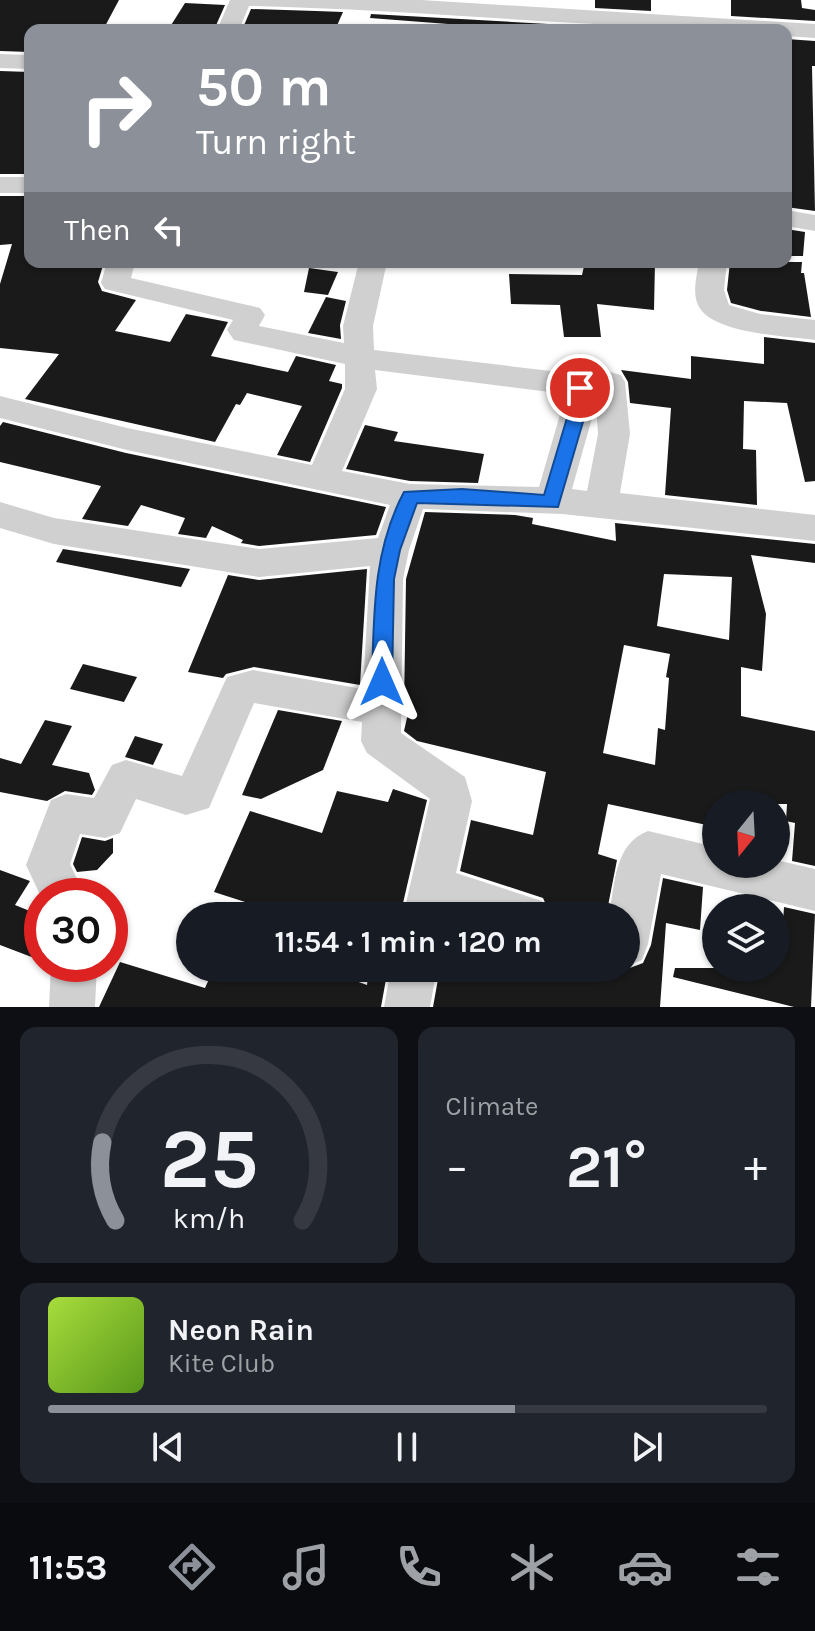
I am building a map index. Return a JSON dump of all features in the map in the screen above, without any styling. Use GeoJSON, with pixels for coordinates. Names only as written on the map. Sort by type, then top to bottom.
{"type":"FeatureCollection","features":[{"type":"Feature","properties":{"kind":"street"},"geometry":{"type":"LineString","coordinates":[[231,24],[244,0],[697,24]]}},
{"type":"Feature","properties":{"kind":"street"},"geometry":{"type":"LineString","coordinates":[[367,24],[375,5]]}},
{"type":"Feature","properties":{"kind":"street"},"geometry":{"type":"LineString","coordinates":[[792,30],[815,31]]}},
{"type":"Feature","properties":{"kind":"street"},"geometry":{"type":"LineString","coordinates":[[0,61],[24,62]]}},
{"type":"Feature","properties":{"kind":"street"},"geometry":{"type":"LineString","coordinates":[[0,185],[24,185]]}},
{"type":"Feature","properties":{"kind":"street"},"geometry":{"type":"LineString","coordinates":[[792,219],[815,223]]}},
{"type":"Feature","properties":{"kind":"street"},"geometry":{"type":"LineString","coordinates":[[119,268],[115,283],[248,315],[242,330],[245,333],[385,362],[580,388],[582,398],[551,502]]}},
{"type":"Feature","properties":{"kind":"street"},"geometry":{"type":"LineString","coordinates":[[321,481],[361,389],[358,326],[372,268]]}},
{"type":"Feature","properties":{"kind":"street"},"geometry":{"type":"LineString","coordinates":[[713,268],[711,302],[714,309],[727,317],[815,330]]}},
{"type":"Feature","properties":{"kind":"street"},"geometry":{"type":"LineString","coordinates":[[601,506],[614,434],[610,382]]}},
{"type":"Feature","properties":{"kind":"street"},"geometry":{"type":"LineString","coordinates":[[3,412],[321,481],[410,497],[462,496],[551,502],[815,528]]}},
{"type":"Feature","properties":{"kind":"street"},"geometry":{"type":"LineString","coordinates":[[410,497],[391,550],[385,579],[381,741],[450,790],[451,801],[428,901]]}},
{"type":"Feature","properties":{"kind":"street"},"geometry":{"type":"LineString","coordinates":[[0,515],[54,531],[259,563],[391,550]]}},
{"type":"Feature","properties":{"kind":"street"},"geometry":{"type":"LineString","coordinates":[[54,878],[48,865],[66,813],[105,819],[126,778],[186,796],[194,795],[241,689],[253,686],[382,709]]}},
{"type":"Feature","properties":{"kind":"street"},"geometry":{"type":"LineString","coordinates":[[634,902],[642,858],[648,851],[815,890]]}},
{"type":"Feature","properties":{"kind":"street"},"geometry":{"type":"LineString","coordinates":[[72,1007],[73,982]]}},
{"type":"Feature","properties":{"kind":"street"},"geometry":{"type":"LineString","coordinates":[[407,1007],[411,982]]}},
{"type":"Feature","properties":{"kind":"building"},"geometry":{"type":"Polygon","coordinates":[[[0,0],[119,0],[106,24],[24,24],[24,52],[0,51],[0,0]]]}},
{"type":"Feature","properties":{"kind":"building"},"geometry":{"type":"Polygon","coordinates":[[[595,0],[651,0],[651,11],[595,8],[595,0]]]}},
{"type":"Feature","properties":{"kind":"building"},"geometry":{"type":"Polygon","coordinates":[[[731,0],[801,0],[802,8],[815,10],[815,21],[731,16],[731,0]]]}},
{"type":"Feature","properties":{"kind":"building"},"geometry":{"type":"Polygon","coordinates":[[[185,3],[225,5],[217,24],[172,24],[185,3]]]}},
{"type":"Feature","properties":{"kind":"building"},"geometry":{"type":"Polygon","coordinates":[[[251,9],[343,12],[338,24],[245,24],[251,9]]]}},
{"type":"Feature","properties":{"kind":"building"},"geometry":{"type":"Polygon","coordinates":[[[371,14],[548,24],[448,24],[370,18],[371,14]]]}},
{"type":"Feature","properties":{"kind":"building"},"geometry":{"type":"Polygon","coordinates":[[[792,39],[815,41],[815,66],[812,66],[815,211],[792,208],[792,39]]]}},
{"type":"Feature","properties":{"kind":"building"},"geometry":{"type":"Polygon","coordinates":[[[0,71],[24,72],[24,174],[0,174],[0,71]]]}},
{"type":"Feature","properties":{"kind":"building"},"geometry":{"type":"Polygon","coordinates":[[[0,196],[24,196],[24,268],[102,268],[98,282],[102,291],[136,300],[115,331],[170,342],[186,314],[228,322],[211,356],[288,372],[296,356],[336,365],[329,381],[342,384],[342,388],[310,462],[277,455],[302,406],[247,393],[240,405],[236,404],[215,442],[25,399],[59,354],[0,348],[0,284],[12,244],[0,245],[0,196]]]}},
{"type":"Feature","properties":{"kind":"building"},"geometry":{"type":"Polygon","coordinates":[[[792,230],[805,232],[803,256],[792,256],[792,230]]]}},
{"type":"Feature","properties":{"kind":"building"},"geometry":{"type":"Polygon","coordinates":[[[792,262],[802,262],[801,273],[804,273],[811,317],[761,311],[731,303],[727,290],[729,268],[792,268],[792,262]]]}},
{"type":"Feature","properties":{"kind":"building"},"geometry":{"type":"Polygon","coordinates":[[[309,268],[338,272],[328,295],[304,292],[309,268]]]}},
{"type":"Feature","properties":{"kind":"building"},"geometry":{"type":"Polygon","coordinates":[[[584,268],[655,268],[654,310],[597,304],[601,337],[564,337],[560,305],[511,304],[509,274],[582,275],[584,268]]]}},
{"type":"Feature","properties":{"kind":"building"},"geometry":{"type":"Polygon","coordinates":[[[326,297],[346,301],[340,325],[341,339],[308,333],[326,297]]]}},
{"type":"Feature","properties":{"kind":"building"},"geometry":{"type":"Polygon","coordinates":[[[764,337],[815,343],[815,481],[805,482],[787,403],[744,401],[743,449],[756,450],[757,505],[665,495],[671,408],[630,403],[628,382],[621,370],[691,379],[691,356],[764,364],[764,337]]]}},
{"type":"Feature","properties":{"kind":"building"},"geometry":{"type":"Polygon","coordinates":[[[3,422],[126,453],[386,507],[376,535],[259,546],[241,543],[243,540],[212,526],[206,538],[178,534],[185,518],[141,505],[128,526],[82,519],[101,486],[0,462],[0,426],[3,422]]]}},
{"type":"Feature","properties":{"kind":"building"},"geometry":{"type":"Polygon","coordinates":[[[365,425],[398,432],[394,441],[484,454],[478,483],[410,481],[346,469],[365,425]]]}},
{"type":"Feature","properties":{"kind":"building"},"geometry":{"type":"Polygon","coordinates":[[[425,512],[515,515],[533,518],[532,524],[616,541],[615,523],[815,544],[815,563],[751,555],[766,614],[762,671],[741,667],[741,716],[815,731],[815,866],[792,861],[795,823],[790,822],[790,790],[702,790],[702,824],[608,804],[598,854],[617,860],[609,902],[545,902],[543,898],[460,871],[471,820],[533,835],[546,772],[417,741],[404,731],[409,709],[404,708],[406,579],[425,512]],[[664,574],[657,626],[729,640],[732,577],[664,574]],[[624,645],[603,753],[655,765],[658,728],[665,730],[669,678],[666,677],[670,654],[624,645]]]}},
{"type":"Feature","properties":{"kind":"building"},"geometry":{"type":"Polygon","coordinates":[[[63,549],[190,569],[181,587],[56,562],[63,549]]]}},
{"type":"Feature","properties":{"kind":"building"},"geometry":{"type":"Polygon","coordinates":[[[367,569],[360,685],[254,667],[226,674],[223,678],[188,672],[228,575],[259,580],[367,569]]]}},
{"type":"Feature","properties":{"kind":"building"},"geometry":{"type":"Polygon","coordinates":[[[83,664],[137,677],[124,702],[70,689],[83,664]]]}},
{"type":"Feature","properties":{"kind":"building"},"geometry":{"type":"Polygon","coordinates":[[[278,710],[342,721],[323,770],[261,799],[242,795],[278,710]]]}},
{"type":"Feature","properties":{"kind":"building"},"geometry":{"type":"Polygon","coordinates":[[[45,720],[72,726],[52,765],[89,773],[95,790],[92,795],[65,791],[47,801],[0,792],[0,758],[21,764],[45,720]]]}},
{"type":"Feature","properties":{"kind":"building"},"geometry":{"type":"Polygon","coordinates":[[[135,736],[163,744],[153,765],[125,757],[135,736]]]}},
{"type":"Feature","properties":{"kind":"building"},"geometry":{"type":"Polygon","coordinates":[[[393,789],[427,800],[403,902],[245,902],[214,892],[250,811],[322,833],[337,791],[388,802],[393,789]]]}},
{"type":"Feature","properties":{"kind":"building"},"geometry":{"type":"Polygon","coordinates":[[[82,837],[105,841],[113,838],[113,853],[97,870],[77,872],[73,864],[82,837]]]}},
{"type":"Feature","properties":{"kind":"building"},"geometry":{"type":"Polygon","coordinates":[[[0,870],[24,879],[24,891],[15,905],[24,909],[24,954],[0,945],[0,870]]]}},
{"type":"Feature","properties":{"kind":"building"},"geometry":{"type":"Polygon","coordinates":[[[663,878],[703,887],[700,930],[666,923],[660,1007],[433,1007],[437,982],[640,982],[640,964],[651,945],[663,878]]]}},
{"type":"Feature","properties":{"kind":"building"},"geometry":{"type":"Polygon","coordinates":[[[790,908],[815,914],[811,1007],[794,1007],[673,977],[675,968],[702,968],[702,982],[790,982],[790,908]]]}},
{"type":"Feature","properties":{"kind":"building"},"geometry":{"type":"Polygon","coordinates":[[[128,964],[176,979],[176,982],[205,988],[208,982],[359,982],[367,985],[367,982],[385,982],[381,1007],[99,1007],[111,982],[128,982],[128,964]]]}},
{"type":"Feature","properties":{"kind":"route"},"geometry":{"type":"LineString","coordinates":[[382,682],[385,579],[391,550],[410,497],[462,496],[551,502],[582,398],[580,388]]}}]}
